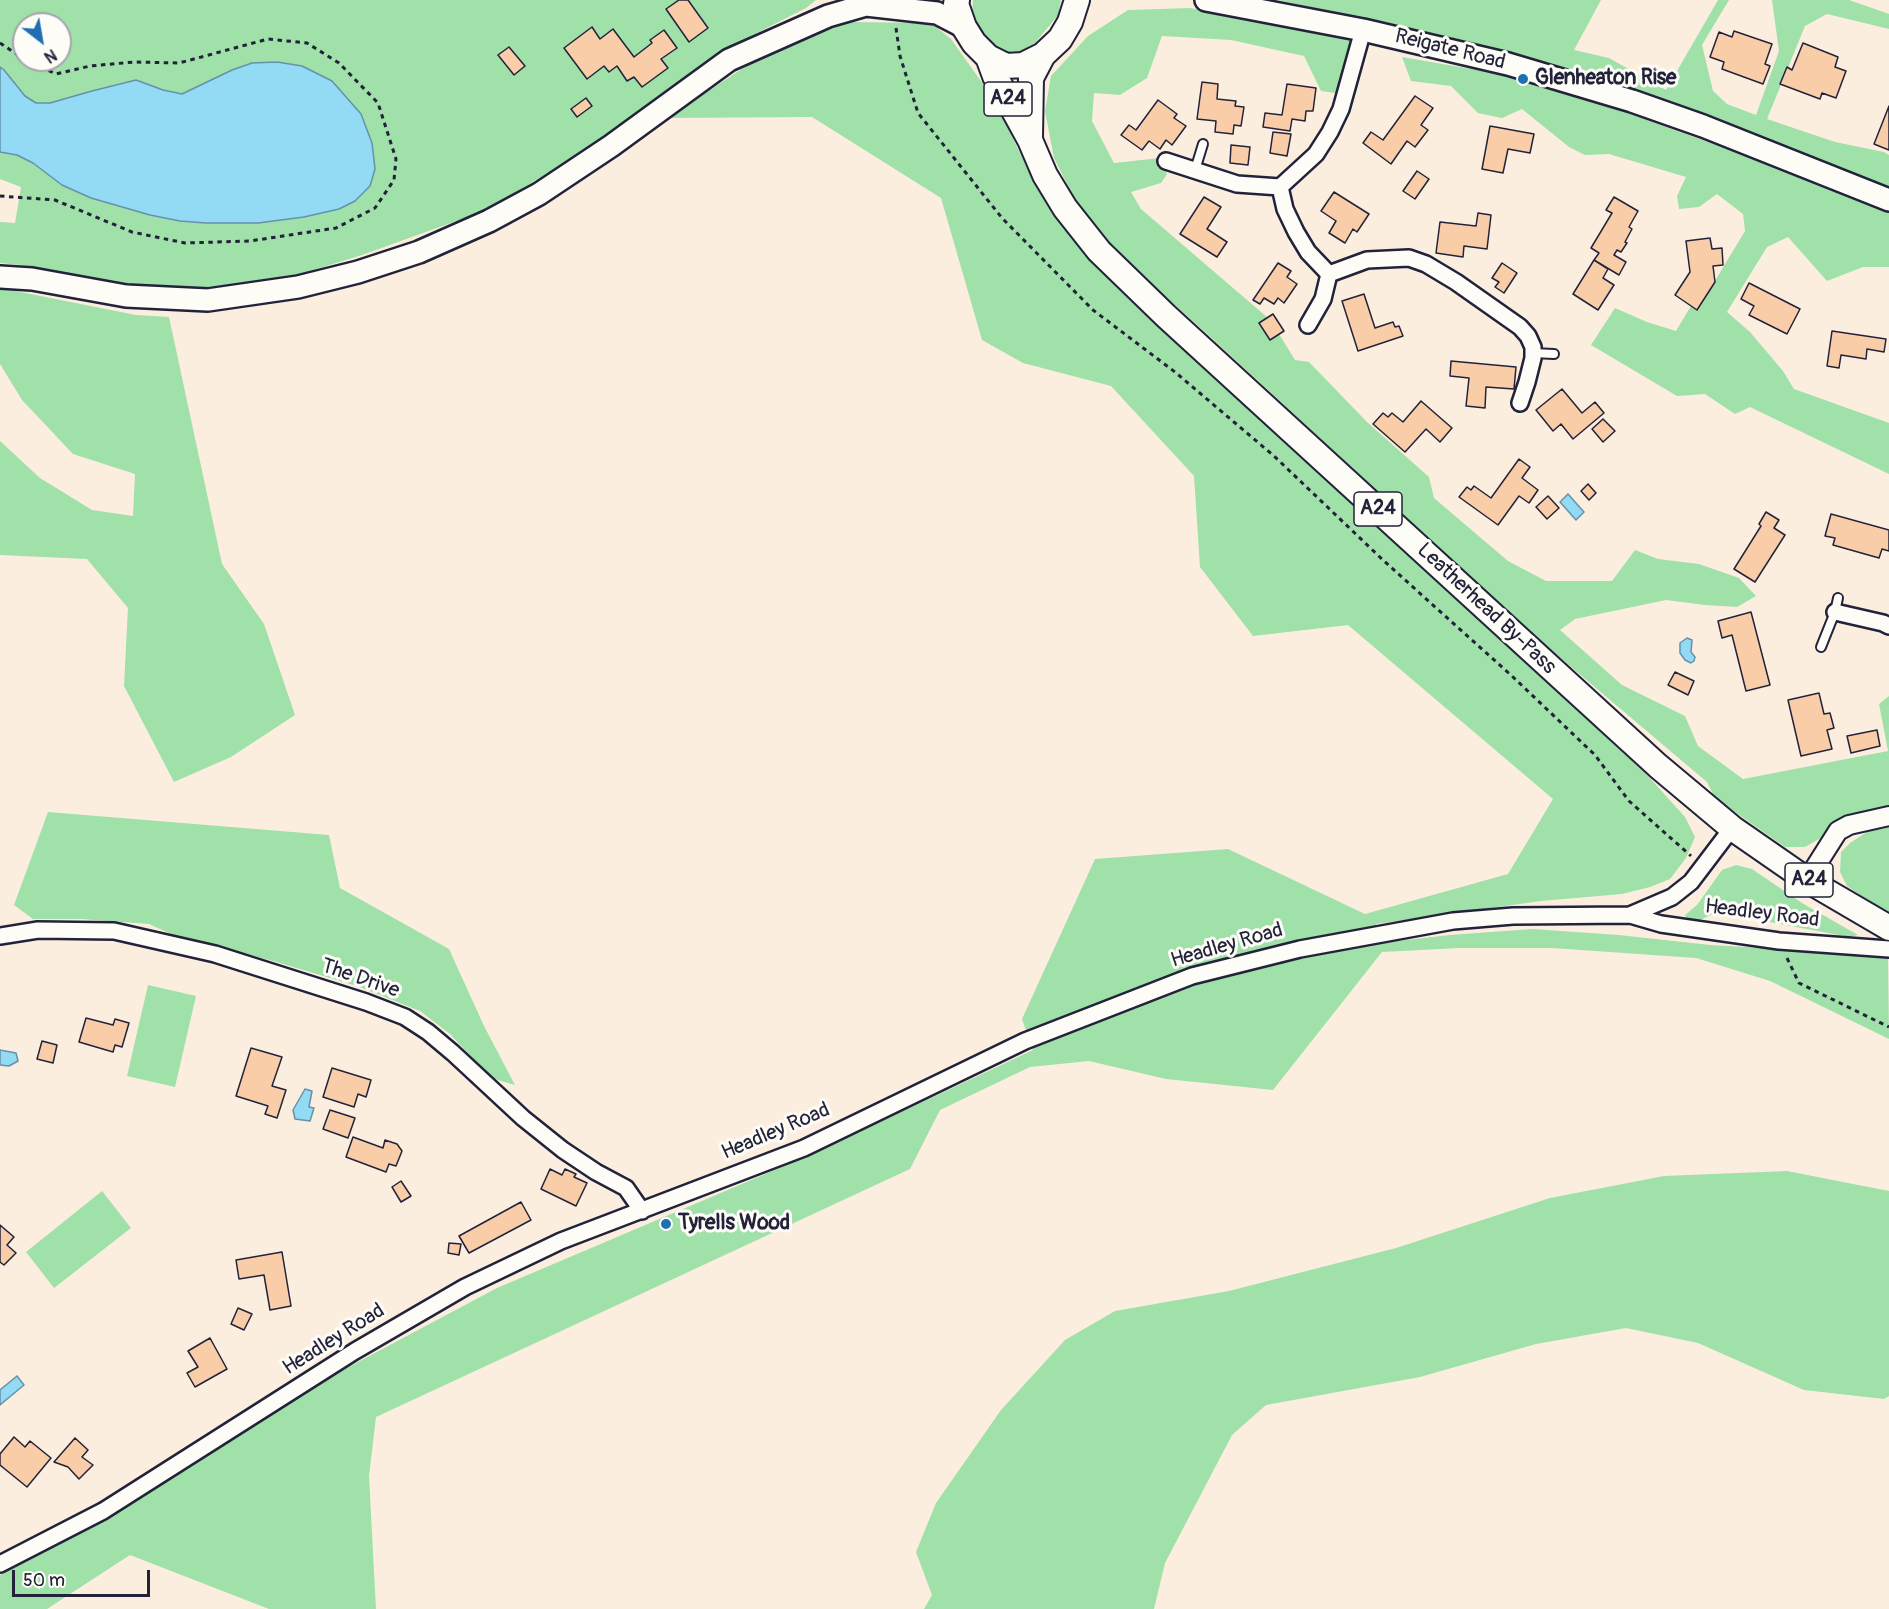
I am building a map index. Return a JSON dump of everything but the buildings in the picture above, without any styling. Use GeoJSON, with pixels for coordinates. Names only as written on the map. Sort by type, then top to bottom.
{"type":"FeatureCollection","features":[{"type":"Feature","properties":{"kind":"highway"},"geometry":{"type":"LineString","coordinates":[[957,0],[956,4],[964,27]]}},
{"type":"Feature","properties":{"kind":"highway"},"geometry":{"type":"LineString","coordinates":[[988,57],[1006,66],[1023,65],[1043,55],[1065,31],[1077,0]]}},
{"type":"Feature","properties":{"kind":"highway","name":"Leatherhead By-Pass"},"geometry":{"type":"LineString","coordinates":[[964,27],[988,57],[995,76],[1030,140],[1045,175],[1065,208],[1099,251],[1166,316],[1658,765],[1732,828],[1808,880],[1889,928]]}},
{"type":"Feature","properties":{"kind":"highway","name":"Leatherhead By-Pass"},"geometry":{"type":"LineString","coordinates":[[1030,140],[1031,78],[1043,55]]}},
{"type":"Feature","properties":{"kind":"main road","name":"Reigate Road"},"geometry":{"type":"LineString","coordinates":[[1206,0],[1363,30],[1508,64],[1632,101],[1703,126],[1889,200]]}},
{"type":"Feature","properties":{"kind":"main road"},"geometry":{"type":"LineString","coordinates":[[0,277],[32,279],[126,296],[208,300],[298,287],[358,272],[419,252],[489,221],[539,194],[611,146],[729,60],[828,16],[863,2],[899,4],[936,13],[964,27]]}},
{"type":"Feature","properties":{"kind":"street"},"geometry":{"type":"LineString","coordinates":[[1166,161],[1238,184],[1280,187],[1316,154],[1330,132],[1341,109],[1363,30]]}},
{"type":"Feature","properties":{"kind":"street"},"geometry":{"type":"LineString","coordinates":[[1280,187],[1296,232],[1308,252],[1329,274]]}},
{"type":"Feature","properties":{"kind":"street"},"geometry":{"type":"LineString","coordinates":[[1329,274],[1367,260],[1409,258],[1426,264],[1456,282],[1520,327],[1533,346],[1527,382],[1520,403]]}},
{"type":"Feature","properties":{"kind":"street"},"geometry":{"type":"LineString","coordinates":[[1308,325],[1323,299],[1329,274]]}},
{"type":"Feature","properties":{"kind":"street"},"geometry":{"type":"LineString","coordinates":[[1837,605],[1889,626]]}},
{"type":"Feature","properties":{"kind":"street","name":"Headley Road"},"geometry":{"type":"LineString","coordinates":[[1808,880],[1838,831],[1849,825],[1889,816]]}},
{"type":"Feature","properties":{"kind":"street","name":"Headley Road"},"geometry":{"type":"LineString","coordinates":[[1630,915],[1672,897],[1691,882],[1732,828]]}},
{"type":"Feature","properties":{"kind":"street","name":"Headley Road"},"geometry":{"type":"LineString","coordinates":[[0,1564],[103,1511],[355,1352],[465,1287],[561,1240],[804,1148],[1025,1041],[1192,976],[1300,949],[1454,921],[1513,916],[1630,915],[1661,924],[1779,941],[1889,949]]}},
{"type":"Feature","properties":{"kind":"street","name":"The Drive"},"geometry":{"type":"LineString","coordinates":[[0,936],[38,930],[114,932],[215,954],[366,1002],[405,1017],[453,1053],[523,1118],[563,1150],[626,1188],[642,1210]]}},
{"type":"Feature","properties":{"kind":"lane"},"geometry":{"type":"LineString","coordinates":[[1194,170],[1203,144]]}},
{"type":"Feature","properties":{"kind":"lane"},"geometry":{"type":"LineString","coordinates":[[1533,352],[1554,354]]}},
{"type":"Feature","properties":{"kind":"lane"},"geometry":{"type":"LineString","coordinates":[[1821,647],[1837,605]]}},
{"type":"Feature","properties":{"kind":"path"},"geometry":{"type":"LineString","coordinates":[[899,4],[900,56],[918,113],[1002,218],[1093,310],[1175,372],[1274,456],[1384,561],[1513,677],[1594,755],[1629,801],[1703,867]]}},
{"type":"Feature","properties":{"kind":"path"},"geometry":{"type":"LineString","coordinates":[[0,196],[55,200],[132,232],[185,243],[250,241],[336,228],[375,208],[394,180],[396,159],[378,103],[339,63],[307,43],[268,39],[179,63],[134,62],[90,66],[72,70]]}},
{"type":"Feature","properties":{"kind":"path"},"geometry":{"type":"LineString","coordinates":[[1779,941],[1799,983],[1889,1027]]}},
{"type":"Feature","properties":{"kind":"green space"},"geometry":{"type":"Polygon","coordinates":[[[0,0],[816,0],[806,8],[745,39],[668,89],[578,155],[484,211],[362,255],[297,275],[233,288],[173,291],[115,284],[21,265],[0,263],[0,222],[15,223],[21,187],[0,179],[0,152],[17,155],[33,163],[62,185],[91,198],[150,215],[206,223],[258,223],[304,217],[339,209],[361,114],[332,81],[204,84],[182,94],[136,80],[50,103],[36,103],[25,96],[0,67],[0,0]]]}},
{"type":"Feature","properties":{"kind":"green space"},"geometry":{"type":"Polygon","coordinates":[[[973,0],[1061,0],[1058,15],[1036,42],[1018,53],[1001,53],[987,40],[972,14],[973,0]]]}},
{"type":"Feature","properties":{"kind":"green space"},"geometry":{"type":"Polygon","coordinates":[[[1278,0],[1601,0],[1574,50],[1609,58],[1666,90],[1718,0],[1729,0],[1702,45],[1713,91],[1727,104],[1756,115],[1779,51],[1772,0],[1849,0],[1889,14],[1889,29],[1827,14],[1805,26],[1767,119],[1835,142],[1889,155],[1889,194],[1563,71],[1403,27],[1278,0]]]}},
{"type":"Feature","properties":{"kind":"green space"},"geometry":{"type":"Polygon","coordinates":[[[1190,8],[1351,37],[1349,65],[1335,93],[1321,91],[1304,56],[1231,40],[1162,36],[1147,78],[1120,95],[1094,93],[1092,121],[1114,163],[1160,158],[1167,174],[1161,183],[1131,192],[1141,209],[1268,318],[1259,324],[1270,340],[1279,334],[1295,360],[1309,362],[1368,423],[1429,477],[1434,498],[1508,561],[1546,581],[1612,581],[1635,550],[1658,559],[1699,564],[1739,578],[1756,596],[1737,607],[1666,600],[1575,619],[1560,630],[1622,685],[1685,716],[1698,746],[1743,779],[1888,751],[1879,704],[1889,696],[1889,808],[1834,825],[1819,839],[1805,847],[1785,847],[1715,798],[1707,782],[1538,639],[1113,250],[1080,210],[1054,158],[1045,111],[1051,76],[1088,36],[1128,10],[1190,8]]]}},
{"type":"Feature","properties":{"kind":"green space"},"geometry":{"type":"Polygon","coordinates":[[[848,22],[931,23],[951,39],[993,98],[1039,192],[1090,261],[1648,776],[1685,817],[1695,837],[1686,858],[1670,879],[1650,887],[1622,894],[1541,901],[1376,924],[1380,943],[1532,929],[1619,935],[1710,945],[1888,955],[1889,1039],[1770,981],[1696,958],[1552,948],[1460,948],[1382,952],[1273,1090],[1166,1079],[1089,1061],[1030,1067],[940,1110],[910,1169],[376,1417],[369,1476],[376,1609],[269,1609],[130,1555],[47,1609],[0,1609],[0,1575],[115,1514],[341,1371],[497,1288],[810,1155],[1033,1050],[1022,1019],[1095,859],[1228,849],[1365,914],[1508,874],[1553,799],[1348,625],[1253,636],[1200,567],[1194,476],[1111,386],[1023,363],[982,340],[941,198],[812,117],[667,118],[757,59],[848,22]]]}},
{"type":"Feature","properties":{"kind":"green space"},"geometry":{"type":"Polygon","coordinates":[[[1402,57],[1501,74],[1608,106],[1889,210],[1889,267],[1863,267],[1827,281],[1788,237],[1767,247],[1727,312],[1750,332],[1783,371],[1794,389],[1889,423],[1889,474],[1750,407],[1735,414],[1705,394],[1677,396],[1591,345],[1615,308],[1647,322],[1676,331],[1691,306],[1698,309],[1745,231],[1743,214],[1717,194],[1699,207],[1679,209],[1677,196],[1686,177],[1609,154],[1585,155],[1569,147],[1522,109],[1502,118],[1478,113],[1451,86],[1411,81],[1402,57]]]}},
{"type":"Feature","properties":{"kind":"green space"},"geometry":{"type":"Polygon","coordinates":[[[0,288],[136,315],[169,317],[222,564],[264,624],[295,715],[231,757],[174,782],[124,686],[128,608],[87,559],[0,555],[0,441],[40,478],[92,510],[133,516],[135,474],[73,454],[22,400],[0,364],[0,288]]]}},
{"type":"Feature","properties":{"kind":"green space"},"geometry":{"type":"Polygon","coordinates":[[[48,812],[329,835],[340,888],[449,949],[484,1026],[515,1085],[491,1078],[450,1034],[420,1011],[357,986],[171,934],[149,924],[81,919],[33,919],[14,905],[48,812]]]}},
{"type":"Feature","properties":{"kind":"green space"},"geometry":{"type":"Polygon","coordinates":[[[1889,825],[1889,915],[1847,886],[1840,872],[1841,852],[1850,843],[1873,828],[1889,825]]]}},
{"type":"Feature","properties":{"kind":"green space"},"geometry":{"type":"Polygon","coordinates":[[[1736,865],[1752,869],[1802,903],[1858,935],[1849,937],[1738,916],[1713,914],[1698,921],[1688,921],[1685,915],[1697,905],[1722,870],[1736,865]]]}},
{"type":"Feature","properties":{"kind":"green space"},"geometry":{"type":"Polygon","coordinates":[[[148,985],[196,996],[175,1087],[127,1076],[148,985]]]}},
{"type":"Feature","properties":{"kind":"green space"},"geometry":{"type":"Polygon","coordinates":[[[1787,1171],[1889,1191],[1889,1396],[1884,1399],[1804,1390],[1698,1343],[1626,1328],[1536,1344],[1420,1377],[1266,1405],[1232,1435],[1165,1563],[1154,1609],[924,1609],[932,1595],[916,1552],[936,1503],[1001,1410],[1065,1340],[1115,1311],[1229,1291],[1396,1248],[1550,1198],[1664,1176],[1787,1171]]]}},
{"type":"Feature","properties":{"kind":"green space"},"geometry":{"type":"Polygon","coordinates":[[[102,1191],[131,1228],[54,1288],[26,1252],[102,1191]]]}},
{"type":"Feature","properties":{"kind":"water"},"geometry":{"type":"Polygon","coordinates":[[[277,62],[302,66],[332,81],[361,114],[372,143],[375,169],[370,186],[355,201],[339,209],[304,217],[258,223],[180,221],[91,198],[62,185],[33,163],[17,155],[0,152],[0,67],[25,96],[36,103],[50,103],[136,80],[182,94],[252,63],[277,62]]]}},
{"type":"Feature","properties":{"kind":"water"},"geometry":{"type":"Polygon","coordinates":[[[1568,494],[1584,512],[1576,520],[1560,502],[1568,494]]]}},
{"type":"Feature","properties":{"kind":"water"},"geometry":{"type":"Polygon","coordinates":[[[1687,638],[1692,640],[1691,652],[1695,657],[1691,663],[1685,660],[1680,653],[1680,643],[1687,638]]]}},
{"type":"Feature","properties":{"kind":"water"},"geometry":{"type":"Polygon","coordinates":[[[0,1050],[16,1053],[18,1061],[9,1066],[0,1065],[0,1050]]]}},
{"type":"Feature","properties":{"kind":"water"},"geometry":{"type":"Polygon","coordinates":[[[305,1089],[312,1091],[309,1107],[314,1108],[310,1121],[295,1119],[293,1110],[305,1089]]]}},
{"type":"Feature","properties":{"kind":"water"},"geometry":{"type":"Polygon","coordinates":[[[17,1376],[24,1385],[0,1405],[0,1390],[17,1376]]]}},
{"type":"Feature","properties":{"kind":"place","name":"Glenheaton Rise"},"geometry":{"type":"Point","coordinates":[1523,79]}},
{"type":"Feature","properties":{"kind":"place","name":"Tyrells Wood"},"geometry":{"type":"Point","coordinates":[666,1224]}}]}
